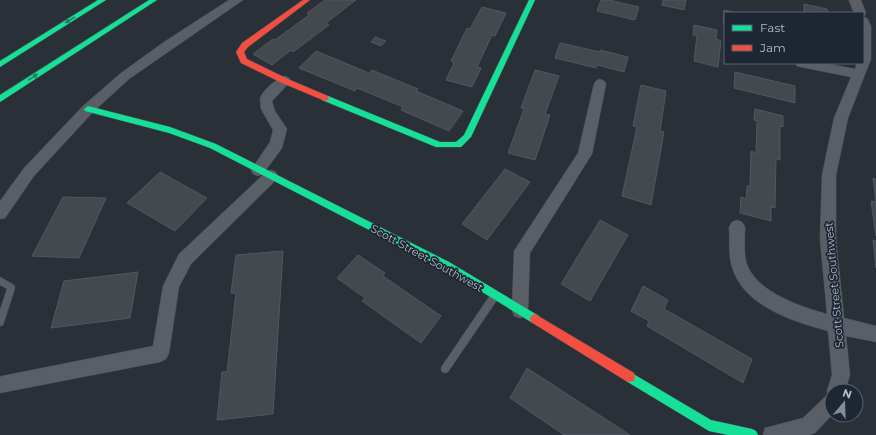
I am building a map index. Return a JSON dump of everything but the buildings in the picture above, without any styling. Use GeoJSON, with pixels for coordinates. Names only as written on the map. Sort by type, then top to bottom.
{"type":"FeatureCollection","features":[{"type":"Feature","properties":{"kind":"main road"},"geometry":{"type":"LineString","coordinates":[[0,64],[103,0]]}},
{"type":"Feature","properties":{"kind":"main road"},"geometry":{"type":"LineString","coordinates":[[0,98],[154,0]]}},
{"type":"Feature","properties":{"kind":"main road"},"geometry":{"type":"LineString","coordinates":[[307,0],[245,45],[240,52],[244,61],[285,81],[438,145],[458,146],[467,137],[532,0]]}},
{"type":"Feature","properties":{"kind":"main road","name":"Scott Street Southwest"},"geometry":{"type":"LineString","coordinates":[[88,109],[170,130],[212,146],[446,265],[709,425],[752,435]]}},
{"type":"Feature","properties":{"kind":"street"},"geometry":{"type":"LineString","coordinates":[[0,213],[29,172],[88,109],[125,76],[237,0]]}},
{"type":"Feature","properties":{"kind":"street"},"geometry":{"type":"LineString","coordinates":[[855,0],[860,12]]}},
{"type":"Feature","properties":{"kind":"street","name":"Scott Street Southwest"},"geometry":{"type":"LineString","coordinates":[[864,24],[864,61]]}},
{"type":"Feature","properties":{"kind":"street"},"geometry":{"type":"LineString","coordinates":[[806,64],[858,74]]}},
{"type":"Feature","properties":{"kind":"street","name":"Scott Street Southwest"},"geometry":{"type":"LineString","coordinates":[[838,383],[841,375],[828,239],[829,175],[841,118],[863,64]]}},
{"type":"Feature","properties":{"kind":"street"},"geometry":{"type":"LineString","coordinates":[[1,384],[160,353],[171,286],[185,259],[265,173],[277,144],[280,129],[268,111],[265,102],[266,98],[285,81]]}},
{"type":"Feature","properties":{"kind":"street"},"geometry":{"type":"LineString","coordinates":[[520,310],[522,251],[585,154],[600,84]]}},
{"type":"Feature","properties":{"kind":"street"},"geometry":{"type":"LineString","coordinates":[[737,227],[738,255],[742,272],[751,285],[764,296],[792,311],[836,325],[876,334]]}},
{"type":"Feature","properties":{"kind":"street"},"geometry":{"type":"LineString","coordinates":[[772,435],[808,426],[824,410]]}},
{"type":"Feature","properties":{"kind":"lane"},"geometry":{"type":"LineString","coordinates":[[0,281],[12,288],[0,322]]}},
{"type":"Feature","properties":{"kind":"lane"},"geometry":{"type":"LineString","coordinates":[[445,369],[495,296]]}},
{"type":"Feature","properties":{"kind":"traffic: fast"},"geometry":{"type":"LineString","coordinates":[[0,64],[103,0]]}},
{"type":"Feature","properties":{"kind":"traffic: fast"},"geometry":{"type":"LineString","coordinates":[[0,99],[154,0]]}},
{"type":"Feature","properties":{"kind":"traffic: fast"},"geometry":{"type":"LineString","coordinates":[[325,98],[439,145],[458,145],[467,137],[532,0]]}},
{"type":"Feature","properties":{"kind":"traffic: fast"},"geometry":{"type":"LineString","coordinates":[[88,109],[170,130],[213,146],[446,265],[535,319]]}},
{"type":"Feature","properties":{"kind":"traffic: fast"},"geometry":{"type":"LineString","coordinates":[[630,377],[709,425],[752,435]]}},
{"type":"Feature","properties":{"kind":"traffic: jam"},"geometry":{"type":"LineString","coordinates":[[307,0],[245,45],[240,52],[244,61],[325,98]]}},
{"type":"Feature","properties":{"kind":"traffic: jam"},"geometry":{"type":"LineString","coordinates":[[535,319],[630,377]]}}]}
